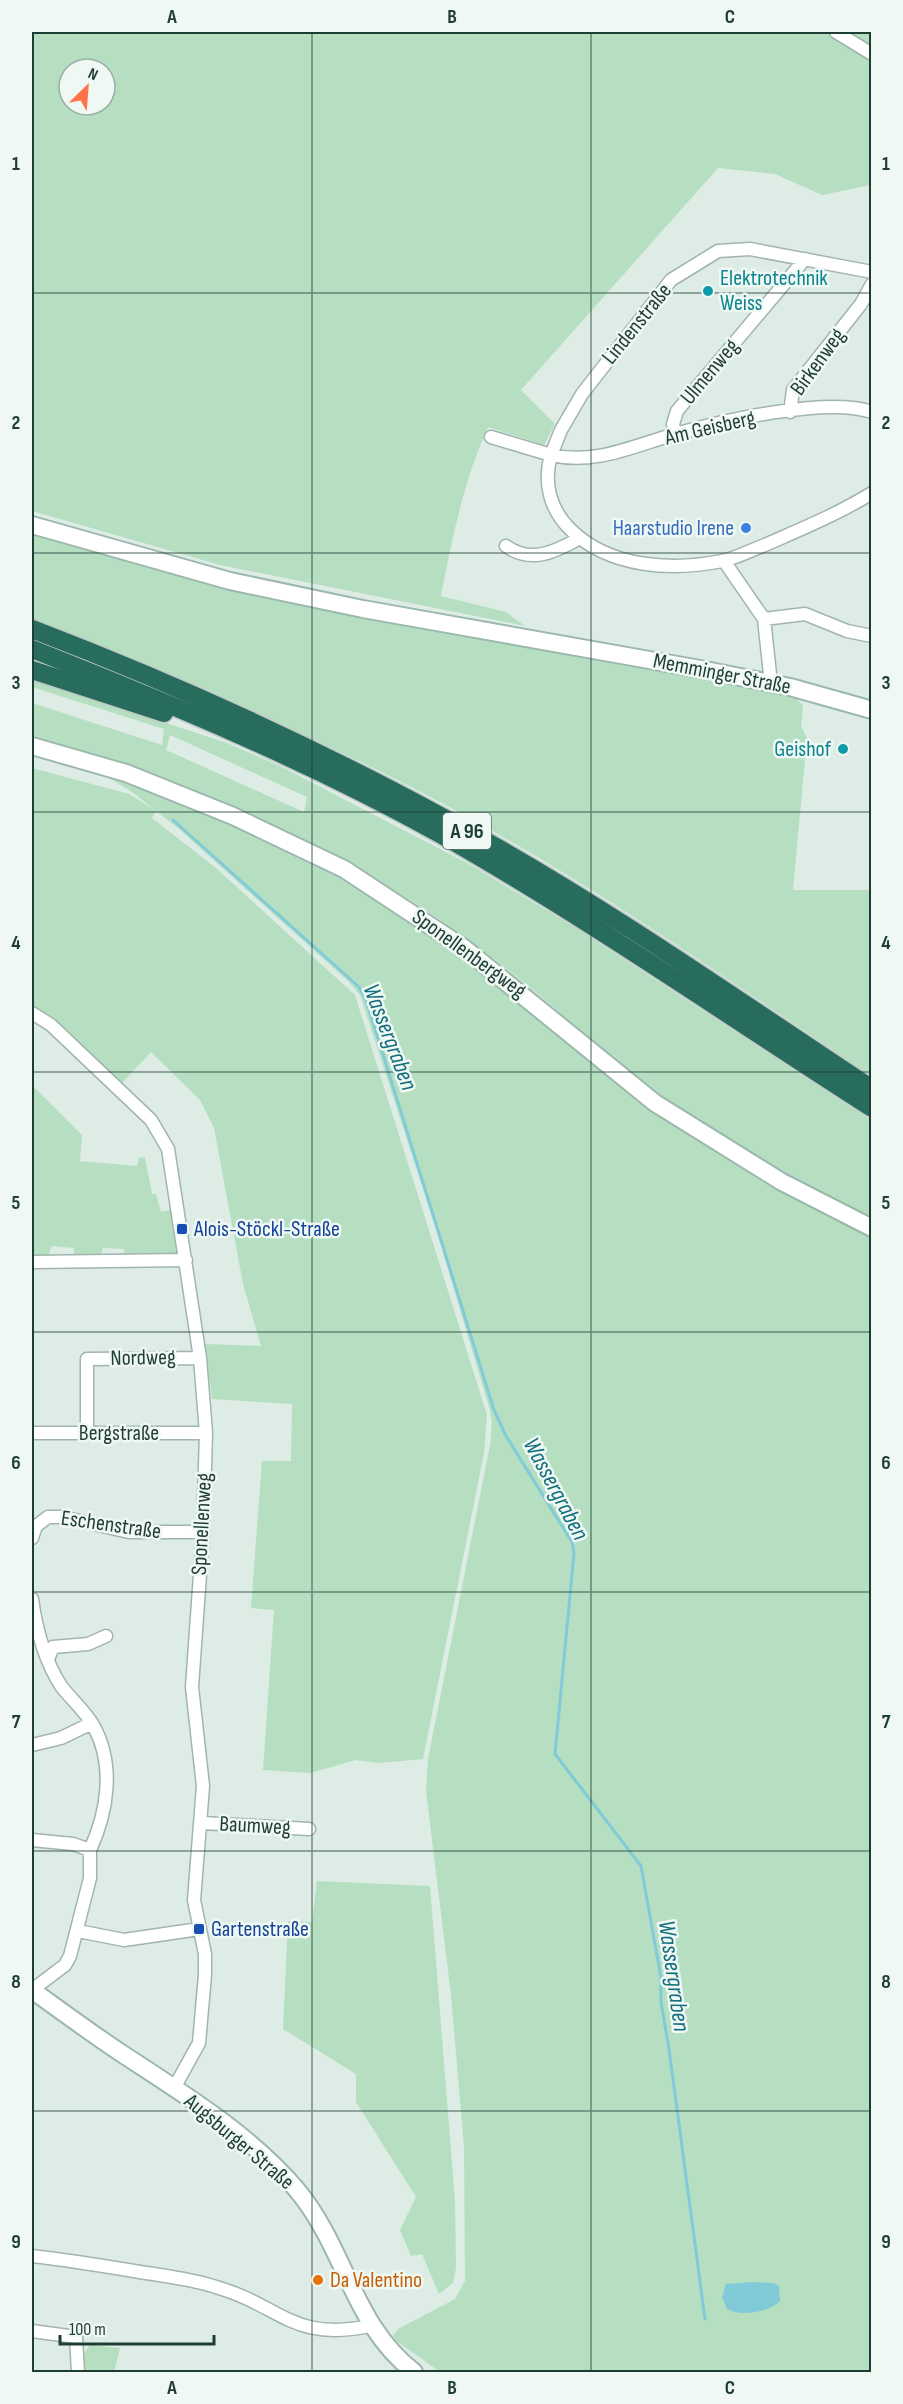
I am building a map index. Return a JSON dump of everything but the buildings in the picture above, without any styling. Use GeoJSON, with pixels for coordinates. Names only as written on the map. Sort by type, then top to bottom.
{"type":"FeatureCollection","features":[{"type":"Feature","properties":{"kind":"highway","name":"A 96"},"geometry":{"type":"LineString","coordinates":[[32,629],[120,664],[313,750],[483,839],[635,933],[872,1089]]}},
{"type":"Feature","properties":{"kind":"highway","name":"A 96"},"geometry":{"type":"LineString","coordinates":[[32,649],[238,733],[369,797],[493,864],[872,1107]]}},
{"type":"Feature","properties":{"kind":"highway","name":"A 96"},"geometry":{"type":"LineString","coordinates":[[32,670],[155,711],[238,733]]}},
{"type":"Feature","properties":{"kind":"street"},"geometry":{"type":"LineString","coordinates":[[836,32],[872,54]]}},
{"type":"Feature","properties":{"kind":"street","name":"Lindenstraße"},"geometry":{"type":"LineString","coordinates":[[551,455],[561,430],[582,394],[671,280],[718,251],[750,249],[872,272]]}},
{"type":"Feature","properties":{"kind":"street","name":"Ulmenweg"},"geometry":{"type":"LineString","coordinates":[[675,434],[673,424],[677,411],[805,259]]}},
{"type":"Feature","properties":{"kind":"street","name":"Birkenweg"},"geometry":{"type":"LineString","coordinates":[[790,412],[793,390],[861,304],[872,284]]}},
{"type":"Feature","properties":{"kind":"street","name":"Am Geisberg"},"geometry":{"type":"LineString","coordinates":[[491,437],[551,455],[581,460],[596,459],[675,434],[790,412],[848,407],[872,412]]}},
{"type":"Feature","properties":{"kind":"street"},"geometry":{"type":"LineString","coordinates":[[551,455],[547,475],[552,501],[565,525],[580,538],[600,550],[638,563],[675,566],[724,561],[814,523],[872,493]]}},
{"type":"Feature","properties":{"kind":"street","name":"Memminger Straße"},"geometry":{"type":"LineString","coordinates":[[32,525],[230,581],[363,609],[771,683],[872,710]]}},
{"type":"Feature","properties":{"kind":"street"},"geometry":{"type":"LineString","coordinates":[[506,546],[520,554],[538,556],[580,538]]}},
{"type":"Feature","properties":{"kind":"street"},"geometry":{"type":"LineString","coordinates":[[724,561],[764,619],[771,683]]}},
{"type":"Feature","properties":{"kind":"street"},"geometry":{"type":"LineString","coordinates":[[764,619],[805,614],[847,631],[872,636]]}},
{"type":"Feature","properties":{"kind":"street","name":"Sponellenbergweg"},"geometry":{"type":"LineString","coordinates":[[32,746],[97,763],[179,793],[289,841],[344,869],[464,948],[530,998],[655,1103],[782,1182],[872,1228]]}},
{"type":"Feature","properties":{"kind":"street","name":"Sponellenweg"},"geometry":{"type":"LineString","coordinates":[[32,1013],[51,1025],[156,1126],[171,1161],[200,1358],[206,1433],[203,1532],[192,1687],[203,1786],[202,1823],[194,1893],[205,1954],[200,2035],[196,2050],[174,2088]]}},
{"type":"Feature","properties":{"kind":"street"},"geometry":{"type":"LineString","coordinates":[[32,1262],[186,1260]]}},
{"type":"Feature","properties":{"kind":"street","name":"Nordweg"},"geometry":{"type":"LineString","coordinates":[[87,1433],[87,1359],[200,1358]]}},
{"type":"Feature","properties":{"kind":"street","name":"Bergstraße"},"geometry":{"type":"LineString","coordinates":[[32,1433],[206,1433]]}},
{"type":"Feature","properties":{"kind":"street","name":"Eschenstraße"},"geometry":{"type":"LineString","coordinates":[[32,1538],[36,1526],[48,1517],[62,1517],[129,1533],[203,1532]]}},
{"type":"Feature","properties":{"kind":"street"},"geometry":{"type":"LineString","coordinates":[[32,1599],[39,1636],[48,1659],[60,1684],[92,1723],[105,1756],[107,1769],[100,1826],[90,1850],[90,1878],[78,1930],[65,1965],[32,1990]]}},
{"type":"Feature","properties":{"kind":"street"},"geometry":{"type":"LineString","coordinates":[[48,1659],[53,1647],[88,1644],[106,1636]]}},
{"type":"Feature","properties":{"kind":"street"},"geometry":{"type":"LineString","coordinates":[[32,1745],[61,1738],[92,1723]]}},
{"type":"Feature","properties":{"kind":"street","name":"Baumweg"},"geometry":{"type":"LineString","coordinates":[[202,1823],[309,1829]]}},
{"type":"Feature","properties":{"kind":"street"},"geometry":{"type":"LineString","coordinates":[[32,1840],[74,1844],[90,1850]]}},
{"type":"Feature","properties":{"kind":"street"},"geometry":{"type":"LineString","coordinates":[[78,1930],[124,1940],[199,1929]]}},
{"type":"Feature","properties":{"kind":"street","name":"Augsburger Straße"},"geometry":{"type":"LineString","coordinates":[[32,1990],[174,2088],[257,2151],[296,2189],[332,2242],[370,2326],[393,2354],[414,2373]]}},
{"type":"Feature","properties":{"kind":"street"},"geometry":{"type":"LineString","coordinates":[[32,2256],[86,2263],[214,2286],[247,2298],[278,2317],[310,2328],[336,2332],[370,2326]]}},
{"type":"Feature","properties":{"kind":"street"},"geometry":{"type":"LineString","coordinates":[[32,2331],[76,2337],[78,2373]]}},
{"type":"Feature","properties":{"kind":"green space"},"geometry":{"type":"Polygon","coordinates":[[[32,32],[871,32],[871,185],[822,195],[775,174],[718,168],[521,390],[555,424],[544,445],[488,427],[465,488],[441,596],[506,612],[525,626],[220,565],[32,511],[32,32]]]}},
{"type":"Feature","properties":{"kind":"green space"},"geometry":{"type":"Polygon","coordinates":[[[32,533],[796,698],[803,706],[801,726],[807,738],[793,890],[871,890],[871,1076],[605,899],[551,865],[440,802],[289,728],[32,619],[32,533]]]}},
{"type":"Feature","properties":{"kind":"green space"},"geometry":{"type":"Polygon","coordinates":[[[32,679],[227,743],[280,766],[469,864],[576,928],[871,1120],[871,1219],[775,1168],[682,1112],[612,1060],[538,994],[482,950],[423,909],[362,871],[298,839],[32,742],[32,703],[162,745],[164,729],[32,687],[32,679]],[[170,735],[166,750],[304,812],[307,797],[170,735]]]}},
{"type":"Feature","properties":{"kind":"green space"},"geometry":{"type":"Polygon","coordinates":[[[91,767],[116,775],[314,859],[461,952],[617,1081],[871,1235],[871,2372],[440,2372],[395,2340],[393,2336],[398,2329],[455,2299],[465,2281],[464,2147],[451,1995],[426,1791],[428,1759],[490,1445],[492,1422],[435,1226],[360,995],[348,981],[156,811],[152,818],[216,868],[355,995],[487,1415],[484,1453],[423,1759],[378,1763],[356,1760],[310,1773],[263,1770],[274,1610],[251,1608],[262,1461],[291,1461],[292,1404],[212,1399],[205,1344],[261,1346],[243,1284],[214,1128],[200,1100],[151,1052],[122,1083],[53,1018],[32,1006],[32,768],[129,794],[155,810],[132,792],[91,767]]]}},
{"type":"Feature","properties":{"kind":"green space"},"geometry":{"type":"Polygon","coordinates":[[[32,1085],[82,1135],[80,1161],[137,1166],[139,1158],[145,1157],[152,1194],[156,1194],[161,1212],[174,1209],[177,1254],[124,1254],[124,1249],[103,1248],[100,1256],[74,1256],[74,1248],[52,1246],[48,1255],[32,1255],[32,1085]]]}},
{"type":"Feature","properties":{"kind":"green space"},"geometry":{"type":"Polygon","coordinates":[[[317,1881],[430,1886],[455,2201],[456,2268],[453,2283],[439,2294],[422,2254],[411,2256],[400,2230],[416,2197],[356,2102],[356,2074],[283,2029],[288,1921],[312,1922],[317,1881]]]}},
{"type":"Feature","properties":{"kind":"green space"},"geometry":{"type":"Polygon","coordinates":[[[90,2345],[120,2348],[114,2372],[82,2372],[83,2355],[90,2345]]]}},
{"type":"Feature","properties":{"kind":"water"},"geometry":{"type":"Polygon","coordinates":[[[774,2283],[779,2286],[780,2301],[769,2308],[755,2312],[739,2313],[727,2309],[722,2297],[726,2284],[774,2283]]]}},
{"type":"Feature","properties":{"kind":"waterway","name":"Wassergraben"},"geometry":{"type":"LineString","coordinates":[[173,820],[359,987],[366,1000],[494,1410],[506,1436],[572,1542],[574,1553],[555,1754],[641,1866],[661,1978],[661,2002],[705,2319]]}},
{"type":"Feature","properties":{"kind":"place","name":"Elektrotechnik Weiss"},"geometry":{"type":"Point","coordinates":[708,291]}},
{"type":"Feature","properties":{"kind":"place","name":"Haarstudio Irene"},"geometry":{"type":"Point","coordinates":[746,528]}},
{"type":"Feature","properties":{"kind":"place","name":"Geishof"},"geometry":{"type":"Point","coordinates":[843,749]}},
{"type":"Feature","properties":{"kind":"place","name":"Alois-Stöckl-Straße"},"geometry":{"type":"Point","coordinates":[182,1229]}},
{"type":"Feature","properties":{"kind":"place","name":"Gartenstraße"},"geometry":{"type":"Point","coordinates":[199,1929]}},
{"type":"Feature","properties":{"kind":"place","name":"Da Valentino"},"geometry":{"type":"Point","coordinates":[318,2280]}}]}
